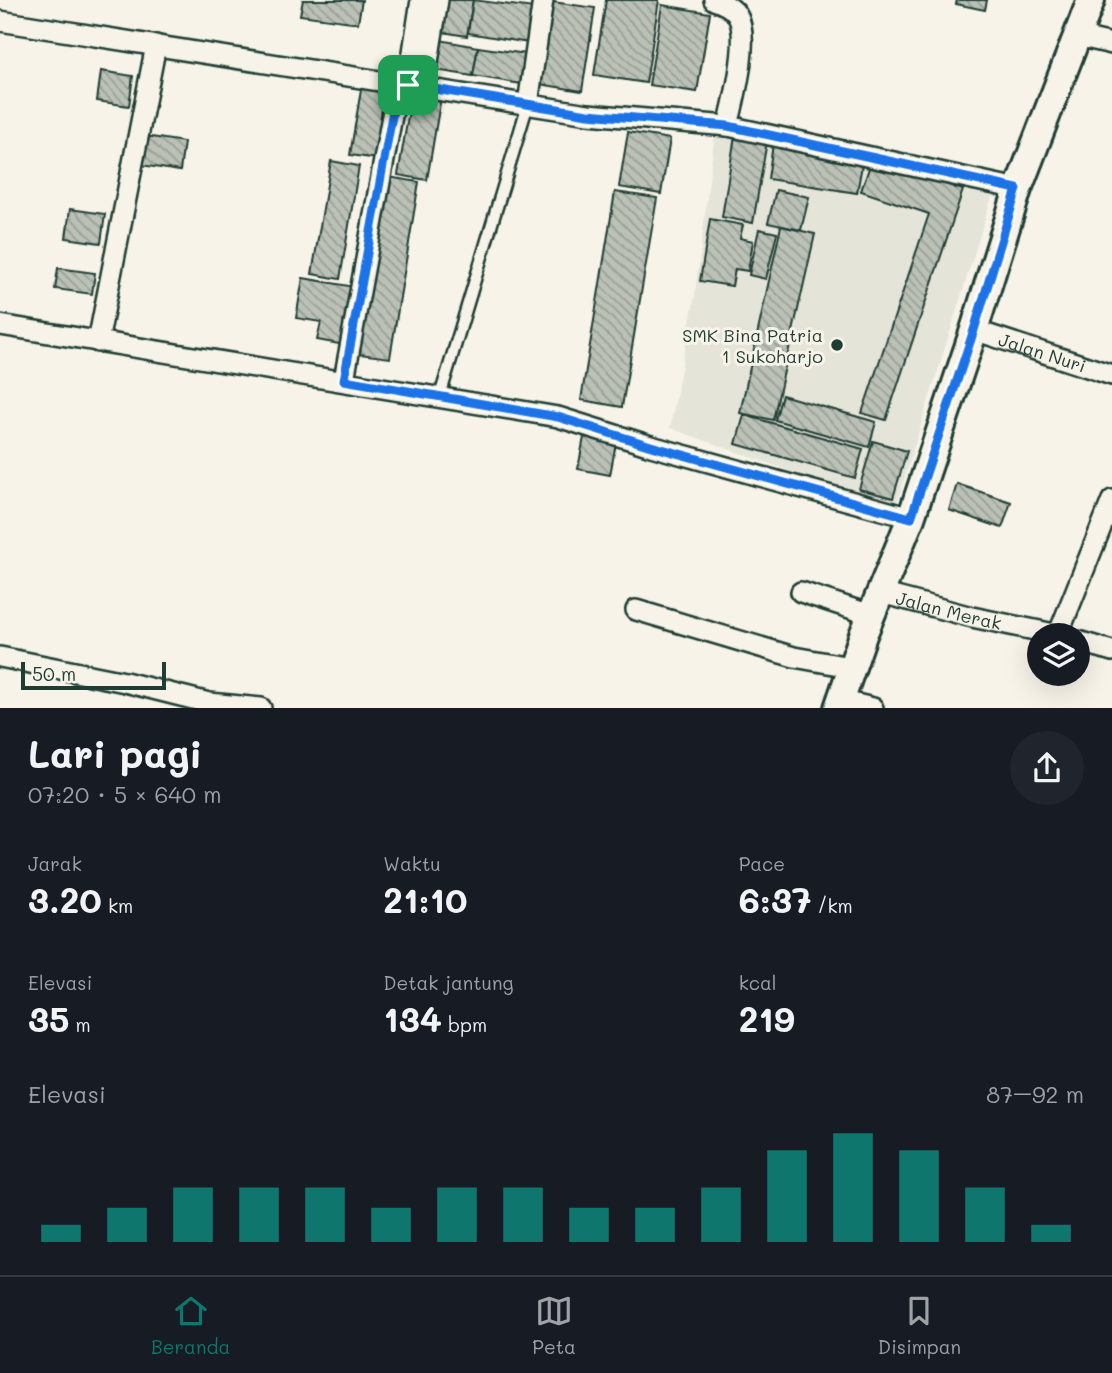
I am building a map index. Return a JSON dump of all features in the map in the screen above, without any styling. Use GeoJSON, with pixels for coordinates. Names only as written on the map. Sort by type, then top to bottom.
{"type":"FeatureCollection","features":[{"type":"Feature","properties":{"kind":"street"},"geometry":{"type":"LineString","coordinates":[[344,380],[410,85],[421,0]]}},
{"type":"Feature","properties":{"kind":"street"},"geometry":{"type":"LineString","coordinates":[[410,85],[438,0]]}},
{"type":"Feature","properties":{"kind":"street"},"geometry":{"type":"LineString","coordinates":[[528,103],[543,0]]}},
{"type":"Feature","properties":{"kind":"street"},"geometry":{"type":"LineString","coordinates":[[715,0],[738,16],[744,38],[728,126]]}},
{"type":"Feature","properties":{"kind":"street"},"geometry":{"type":"LineString","coordinates":[[873,708],[838,704],[850,667],[911,518],[974,330],[1017,189],[1091,0]]}},
{"type":"Feature","properties":{"kind":"street"},"geometry":{"type":"LineString","coordinates":[[0,21],[588,114],[728,126],[1017,189]]}},
{"type":"Feature","properties":{"kind":"street"},"geometry":{"type":"LineString","coordinates":[[1077,36],[1112,44]]}},
{"type":"Feature","properties":{"kind":"street"},"geometry":{"type":"LineString","coordinates":[[98,342],[156,45]]}},
{"type":"Feature","properties":{"kind":"street"},"geometry":{"type":"LineString","coordinates":[[0,326],[558,417],[651,446],[911,518]]}},
{"type":"Feature","properties":{"kind":"street","name":"Jalan Nuri"},"geometry":{"type":"LineString","coordinates":[[974,330],[1112,375]]}},
{"type":"Feature","properties":{"kind":"street"},"geometry":{"type":"LineString","coordinates":[[1063,623],[1112,500]]}},
{"type":"Feature","properties":{"kind":"street","name":"Jalan Merak"},"geometry":{"type":"LineString","coordinates":[[801,592],[972,617],[1027,629]]}},
{"type":"Feature","properties":{"kind":"street"},"geometry":{"type":"LineString","coordinates":[[636,610],[794,657],[850,667]]}},
{"type":"Feature","properties":{"kind":"street"},"geometry":{"type":"LineString","coordinates":[[1090,644],[1112,650]]}},
{"type":"Feature","properties":{"kind":"street"},"geometry":{"type":"LineString","coordinates":[[0,657],[125,682],[209,705],[261,708]]}},
{"type":"Feature","properties":{"kind":"lane"},"geometry":{"type":"LineString","coordinates":[[440,396],[528,103]]}},
{"type":"Feature","properties":{"kind":"shaded area","name":"SMK Bina Patria 1 Sukoharjo"},"geometry":{"type":"Polygon","coordinates":[[[715,132],[998,177],[895,509],[670,428],[695,295],[715,132]],[[735,136],[722,217],[753,223],[735,136]],[[863,159],[768,179],[857,193],[863,159]],[[872,160],[862,190],[929,214],[862,412],[885,420],[963,190],[872,160]],[[776,190],[769,222],[801,230],[808,197],[776,190]],[[710,220],[732,286],[735,269],[748,271],[753,241],[740,238],[742,225],[710,220]],[[781,227],[740,412],[773,420],[815,234],[781,227]],[[759,229],[749,275],[766,279],[776,233],[759,229]],[[782,395],[869,447],[876,422],[782,395]],[[745,415],[737,444],[855,478],[862,449],[745,415]],[[873,441],[859,488],[893,498],[907,451],[873,441]]]}},
{"type":"Feature","properties":{"kind":"building"},"geometry":{"type":"Polygon","coordinates":[[[303,0],[362,0],[358,23],[300,15],[303,0]]]}},
{"type":"Feature","properties":{"kind":"building"},"geometry":{"type":"Polygon","coordinates":[[[441,0],[473,0],[467,36],[436,31],[441,0]]]}},
{"type":"Feature","properties":{"kind":"building"},"geometry":{"type":"Polygon","coordinates":[[[473,0],[534,8],[529,43],[468,33],[473,0]]]}},
{"type":"Feature","properties":{"kind":"building"},"geometry":{"type":"Polygon","coordinates":[[[606,0],[659,0],[646,83],[594,75],[606,0]]]}},
{"type":"Feature","properties":{"kind":"building"},"geometry":{"type":"Polygon","coordinates":[[[957,0],[987,0],[985,10],[956,4],[957,0]]]}},
{"type":"Feature","properties":{"kind":"building"},"geometry":{"type":"Polygon","coordinates":[[[546,1],[595,8],[582,91],[533,83],[546,1]]]}},
{"type":"Feature","properties":{"kind":"building"},"geometry":{"type":"Polygon","coordinates":[[[662,5],[710,13],[697,92],[649,85],[662,5]]]}},
{"type":"Feature","properties":{"kind":"building"},"geometry":{"type":"Polygon","coordinates":[[[434,39],[478,47],[473,76],[429,69],[434,39]]]}},
{"type":"Feature","properties":{"kind":"building"},"geometry":{"type":"Polygon","coordinates":[[[478,47],[527,54],[522,84],[473,76],[478,47]]]}},
{"type":"Feature","properties":{"kind":"building"},"geometry":{"type":"Polygon","coordinates":[[[101,71],[133,76],[129,106],[97,101],[101,71]]]}},
{"type":"Feature","properties":{"kind":"building"},"geometry":{"type":"Polygon","coordinates":[[[362,84],[389,89],[378,159],[350,155],[362,84]]]}},
{"type":"Feature","properties":{"kind":"building"},"geometry":{"type":"Polygon","coordinates":[[[412,93],[441,97],[427,180],[398,175],[412,93]]]}},
{"type":"Feature","properties":{"kind":"building"},"geometry":{"type":"Polygon","coordinates":[[[628,132],[670,139],[661,194],[619,187],[628,132]]]}},
{"type":"Feature","properties":{"kind":"building"},"geometry":{"type":"Polygon","coordinates":[[[145,136],[184,142],[180,171],[141,165],[145,136]]]}},
{"type":"Feature","properties":{"kind":"building"},"geometry":{"type":"Polygon","coordinates":[[[735,136],[767,141],[753,223],[722,217],[735,136]]]}},
{"type":"Feature","properties":{"kind":"building"},"geometry":{"type":"Polygon","coordinates":[[[773,144],[863,159],[857,193],[768,179],[773,144]]]}},
{"type":"Feature","properties":{"kind":"building"},"geometry":{"type":"Polygon","coordinates":[[[872,160],[963,190],[886,420],[862,413],[929,214],[861,191],[872,160]]]}},
{"type":"Feature","properties":{"kind":"building"},"geometry":{"type":"Polygon","coordinates":[[[331,161],[359,166],[340,279],[312,274],[331,161]]]}},
{"type":"Feature","properties":{"kind":"building"},"geometry":{"type":"Polygon","coordinates":[[[388,177],[419,182],[390,358],[359,354],[388,177]]]}},
{"type":"Feature","properties":{"kind":"building"},"geometry":{"type":"Polygon","coordinates":[[[776,190],[809,197],[801,230],[768,223],[776,190]]]}},
{"type":"Feature","properties":{"kind":"building"},"geometry":{"type":"Polygon","coordinates":[[[615,192],[657,198],[622,407],[581,400],[615,192]]]}},
{"type":"Feature","properties":{"kind":"building"},"geometry":{"type":"Polygon","coordinates":[[[70,209],[105,214],[101,243],[66,238],[70,209]]]}},
{"type":"Feature","properties":{"kind":"building"},"geometry":{"type":"Polygon","coordinates":[[[710,219],[743,225],[740,238],[753,241],[748,271],[735,269],[732,286],[700,281],[710,219]]]}},
{"type":"Feature","properties":{"kind":"building"},"geometry":{"type":"Polygon","coordinates":[[[781,226],[815,234],[773,420],[740,413],[781,226]]]}},
{"type":"Feature","properties":{"kind":"building"},"geometry":{"type":"Polygon","coordinates":[[[759,229],[777,233],[766,279],[749,275],[759,229]]]}},
{"type":"Feature","properties":{"kind":"building"},"geometry":{"type":"Polygon","coordinates":[[[58,268],[95,273],[92,294],[55,289],[58,268]]]}},
{"type":"Feature","properties":{"kind":"building"},"geometry":{"type":"Polygon","coordinates":[[[303,278],[355,287],[345,345],[317,340],[321,322],[296,318],[303,278]]]}},
{"type":"Feature","properties":{"kind":"building"},"geometry":{"type":"Polygon","coordinates":[[[782,395],[876,422],[869,447],[775,420],[782,395]]]}},
{"type":"Feature","properties":{"kind":"building"},"geometry":{"type":"Polygon","coordinates":[[[744,415],[863,449],[855,478],[736,444],[744,415]]]}},
{"type":"Feature","properties":{"kind":"building"},"geometry":{"type":"Polygon","coordinates":[[[584,437],[616,443],[610,475],[578,469],[584,437]]]}},
{"type":"Feature","properties":{"kind":"building"},"geometry":{"type":"Polygon","coordinates":[[[873,441],[907,451],[893,498],[859,489],[873,441]]]}},
{"type":"Feature","properties":{"kind":"building"},"geometry":{"type":"Polygon","coordinates":[[[957,484],[1011,502],[1002,528],[949,510],[957,484]]]}},
{"type":"Feature","properties":{"kind":"place","name":"SMK Bina Patria 1 Sukoharjo"},"geometry":{"type":"Point","coordinates":[837,345]}},
{"type":"Feature","properties":{"kind":"route"},"geometry":{"type":"LineString","coordinates":[[398,83],[408,85],[588,114],[728,126],[1017,189],[974,330],[911,518],[651,446],[558,417],[344,380],[398,83]]}}]}
